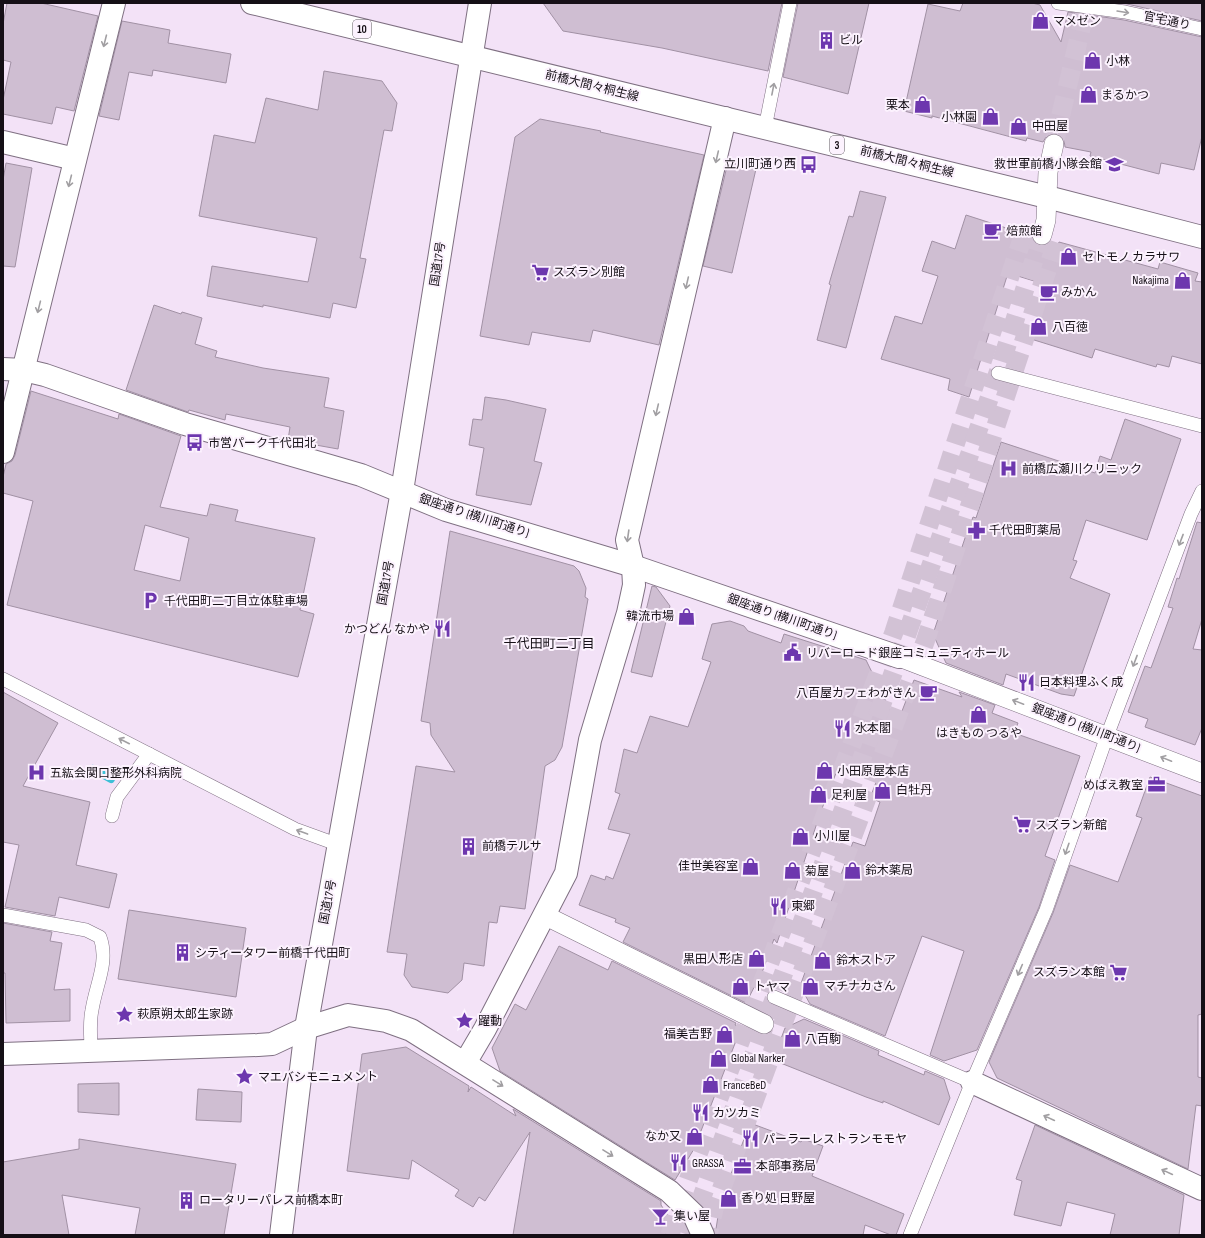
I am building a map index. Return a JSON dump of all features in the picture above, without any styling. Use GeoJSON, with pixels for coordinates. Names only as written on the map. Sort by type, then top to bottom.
{"type":"FeatureCollection","features":[{"type":"Feature","properties":{"kind":"main road"},"geometry":{"type":"LineString","coordinates":[[3,452],[14,370],[75,159],[114,3]]}},
{"type":"Feature","properties":{"kind":"main road","name":"10"},"geometry":{"type":"LineString","coordinates":[[252,3],[472,55]]}},
{"type":"Feature","properties":{"kind":"main road","name":"国道17号"},"geometry":{"type":"LineString","coordinates":[[281,1235],[306,1028],[402,491],[480,3]]}},
{"type":"Feature","properties":{"kind":"main road","name":"前橋大間々桐生線"},"geometry":{"type":"LineString","coordinates":[[472,55],[1047,197],[1202,237]]}},
{"type":"Feature","properties":{"kind":"main road"},"geometry":{"type":"LineString","coordinates":[[465,1063],[485,1029],[566,873],[590,740],[628,613],[634,585],[627,540],[725,118]]}},
{"type":"Feature","properties":{"kind":"main road"},"geometry":{"type":"LineString","coordinates":[[3,142],[75,159]]}},
{"type":"Feature","properties":{"kind":"main road","name":"銀座通り (横川町通り)"},"geometry":{"type":"LineString","coordinates":[[14,370],[82,387],[185,424],[361,474],[446,510],[632,566],[899,657]]}},
{"type":"Feature","properties":{"kind":"main road"},"geometry":{"type":"LineString","coordinates":[[3,1054],[272,1044],[306,1028],[348,1015],[386,1021],[411,1030],[669,1191],[694,1215],[702,1235]]}},
{"type":"Feature","properties":{"kind":"main road"},"geometry":{"type":"LineString","coordinates":[[972,1082],[1202,1189]]}},
{"type":"Feature","properties":{"kind":"street"},"geometry":{"type":"LineString","coordinates":[[1042,235],[1046,220],[1048,172],[1054,144]]}},
{"type":"Feature","properties":{"kind":"street","name":"銀座通り (横川町通り)"},"geometry":{"type":"LineString","coordinates":[[899,657],[1202,773]]}},
{"type":"Feature","properties":{"kind":"street"},"geometry":{"type":"LineString","coordinates":[[544,915],[764,1024]]}},
{"type":"Feature","properties":{"kind":"lane"},"geometry":{"type":"LineString","coordinates":[[765,128],[790,3]]}},
{"type":"Feature","properties":{"kind":"lane","name":"官宅通り"},"geometry":{"type":"LineString","coordinates":[[1058,3],[1125,12],[1202,29]]}},
{"type":"Feature","properties":{"kind":"lane"},"geometry":{"type":"LineString","coordinates":[[998,373],[1202,426]]}},
{"type":"Feature","properties":{"kind":"lane"},"geometry":{"type":"LineString","coordinates":[[910,1235],[972,1082],[1046,910],[1107,736],[1196,516],[1202,491]]}},
{"type":"Feature","properties":{"kind":"lane"},"geometry":{"type":"LineString","coordinates":[[3,679],[295,829],[339,845]]}},
{"type":"Feature","properties":{"kind":"lane"},"geometry":{"type":"LineString","coordinates":[[112,816],[116,797],[149,754]]}},
{"type":"Feature","properties":{"kind":"lane"},"geometry":{"type":"LineString","coordinates":[[3,914],[86,930],[100,937],[103,946],[104,961],[92,1011],[91,1051]]}},
{"type":"Feature","properties":{"kind":"lane"},"geometry":{"type":"LineString","coordinates":[[774,997],[972,1082]]}},
{"type":"Feature","properties":{"kind":"building"},"geometry":{"type":"Polygon","coordinates":[[[7,3],[41,3],[98,16],[74,111],[56,107],[52,124],[3,114],[3,100],[11,62],[3,60],[3,24],[7,3]]]}},
{"type":"Feature","properties":{"kind":"building"},"geometry":{"type":"Polygon","coordinates":[[[543,3],[782,3],[768,71],[662,48],[563,31],[543,3]]]}},
{"type":"Feature","properties":{"kind":"building","name":"ビル"},"geometry":{"type":"Polygon","coordinates":[[[798,3],[869,3],[848,94],[783,77],[798,3]]]}},
{"type":"Feature","properties":{"kind":"building"},"geometry":{"type":"Polygon","coordinates":[[[963,3],[1032,3],[1040,5],[1061,42],[1068,12],[1124,20],[1202,37],[1202,136],[1194,170],[1161,163],[1159,174],[1090,156],[1091,152],[1065,147],[1064,140],[1057,133],[1050,134],[1043,142],[1027,138],[1026,141],[932,116],[932,118],[904,111],[928,4],[960,11],[963,3]]]}},
{"type":"Feature","properties":{"kind":"building"},"geometry":{"type":"Polygon","coordinates":[[[1118,3],[1202,3],[1202,21],[1127,4],[1118,3]]]}},
{"type":"Feature","properties":{"kind":"building"},"geometry":{"type":"Polygon","coordinates":[[[122,21],[170,30],[168,43],[231,54],[226,83],[153,70],[152,76],[129,72],[119,120],[99,116],[122,21]]]}},
{"type":"Feature","properties":{"kind":"building"},"geometry":{"type":"Polygon","coordinates":[[[324,71],[382,81],[397,103],[392,131],[384,130],[360,258],[366,259],[356,308],[333,303],[330,318],[207,296],[212,266],[308,282],[317,238],[199,216],[214,135],[255,143],[266,98],[318,110],[324,71]]]}},
{"type":"Feature","properties":{"kind":"building"},"geometry":{"type":"Polygon","coordinates":[[[540,119],[601,131],[600,132],[704,155],[659,345],[593,330],[590,342],[532,332],[529,345],[480,336],[515,137],[540,119]]]}},
{"type":"Feature","properties":{"kind":"building"},"geometry":{"type":"Polygon","coordinates":[[[728,162],[756,169],[732,273],[703,266],[728,162]]]}},
{"type":"Feature","properties":{"kind":"building"},"geometry":{"type":"Polygon","coordinates":[[[6,163],[32,168],[15,267],[3,266],[3,180],[6,163]]]}},
{"type":"Feature","properties":{"kind":"building"},"geometry":{"type":"Polygon","coordinates":[[[860,191],[886,197],[846,348],[817,340],[831,285],[829,284],[849,216],[853,217],[860,191]]]}},
{"type":"Feature","properties":{"kind":"building"},"geometry":{"type":"Polygon","coordinates":[[[966,215],[1031,236],[1034,242],[1040,246],[1050,242],[1058,245],[1059,242],[1158,269],[1160,262],[1198,273],[1195,281],[1202,282],[1202,364],[1172,356],[1169,367],[1157,364],[1156,367],[1095,349],[1092,358],[1031,339],[1047,285],[1008,273],[969,397],[948,390],[950,379],[881,359],[895,316],[922,324],[938,276],[922,271],[932,241],[955,249],[966,215]]]}},
{"type":"Feature","properties":{"kind":"building"},"geometry":{"type":"Polygon","coordinates":[[[154,305],[181,314],[182,312],[202,318],[195,344],[217,351],[215,357],[263,368],[329,378],[324,407],[344,411],[338,449],[288,440],[290,427],[226,414],[225,420],[189,410],[188,412],[126,390],[154,305]]]}},
{"type":"Feature","properties":{"kind":"building"},"geometry":{"type":"Polygon","coordinates":[[[31,391],[118,419],[119,414],[181,436],[160,507],[207,516],[210,504],[238,510],[235,521],[315,538],[300,610],[314,614],[298,677],[7,605],[33,501],[3,493],[3,477],[6,464],[12,461],[15,455],[31,391]],[[145,525],[134,570],[180,581],[189,538],[145,525]]]}},
{"type":"Feature","properties":{"kind":"building"},"geometry":{"type":"Polygon","coordinates":[[[485,397],[546,409],[534,461],[542,463],[531,505],[476,495],[484,448],[469,445],[473,419],[482,420],[485,397]]]}},
{"type":"Feature","properties":{"kind":"building"},"geometry":{"type":"Polygon","coordinates":[[[1125,419],[1181,439],[1147,540],[1086,520],[1073,560],[1077,561],[1070,578],[1110,594],[1074,696],[1061,694],[1006,674],[1003,685],[946,663],[933,634],[965,538],[973,517],[976,518],[1001,442],[1095,473],[1100,456],[1111,460],[1125,419]]]}},
{"type":"Feature","properties":{"kind":"building"},"geometry":{"type":"Polygon","coordinates":[[[1197,522],[1202,523],[1202,619],[1193,649],[1202,650],[1202,728],[1195,745],[1145,727],[1148,719],[1128,712],[1145,666],[1151,668],[1173,608],[1168,607],[1177,578],[1179,579],[1197,522]]]}},
{"type":"Feature","properties":{"kind":"building"},"geometry":{"type":"Polygon","coordinates":[[[450,531],[574,566],[579,571],[586,588],[585,597],[588,599],[562,747],[555,760],[545,766],[525,909],[500,906],[497,923],[489,922],[484,966],[464,963],[462,980],[448,993],[412,987],[404,975],[407,954],[387,952],[416,766],[455,772],[431,735],[430,723],[421,721],[450,531]]]}},
{"type":"Feature","properties":{"kind":"building"},"geometry":{"type":"Polygon","coordinates":[[[652,586],[656,587],[670,606],[652,677],[631,672],[652,586]]]}},
{"type":"Feature","properties":{"kind":"building"},"geometry":{"type":"Polygon","coordinates":[[[730,621],[744,626],[748,631],[781,643],[784,634],[866,660],[897,724],[914,680],[962,697],[959,692],[995,705],[992,713],[1018,723],[1014,733],[1080,756],[1045,856],[1055,860],[1039,907],[977,1050],[944,1061],[930,1055],[964,951],[922,936],[885,1036],[810,1004],[800,986],[853,842],[865,846],[880,802],[870,798],[880,772],[842,758],[821,811],[777,943],[774,939],[763,970],[746,1003],[623,942],[630,928],[615,922],[616,919],[579,905],[591,875],[605,880],[606,876],[613,879],[630,834],[608,829],[620,794],[615,792],[624,749],[637,753],[650,716],[688,727],[711,662],[702,659],[712,624],[730,621]]]}},
{"type":"Feature","properties":{"kind":"building"},"geometry":{"type":"Polygon","coordinates":[[[3,692],[58,723],[23,786],[90,802],[76,865],[117,874],[109,908],[59,897],[55,916],[5,907],[19,845],[3,842],[3,692]]]}},
{"type":"Feature","properties":{"kind":"building","name":"スズラン本館"},"geometry":{"type":"Polygon","coordinates":[[[1150,777],[1202,796],[1202,1014],[1198,1015],[1198,1077],[1202,1078],[1202,1106],[1196,1105],[1188,1169],[997,1078],[989,1062],[1053,913],[1070,865],[1118,882],[1142,818],[1136,816],[1150,777]]]}},
{"type":"Feature","properties":{"kind":"building","name":"シティータワー前橋千代田町"},"geometry":{"type":"Polygon","coordinates":[[[129,910],[246,928],[236,997],[118,979],[129,910]]]}},
{"type":"Feature","properties":{"kind":"building"},"geometry":{"type":"Polygon","coordinates":[[[3,923],[52,932],[50,941],[62,943],[54,990],[70,989],[70,1021],[6,1023],[5,973],[3,973],[3,923]]]}},
{"type":"Feature","properties":{"kind":"building"},"geometry":{"type":"Polygon","coordinates":[[[559,946],[608,970],[612,961],[736,1023],[735,1025],[741,1028],[694,1149],[675,1180],[500,1071],[492,1048],[515,1004],[526,1010],[559,946]]]}},
{"type":"Feature","properties":{"kind":"building"},"geometry":{"type":"Polygon","coordinates":[[[804,1019],[879,1051],[878,1055],[924,1075],[925,1071],[944,1079],[950,1098],[939,1125],[883,1101],[883,1103],[866,1097],[773,1060],[785,1028],[804,1019]]]}},
{"type":"Feature","properties":{"kind":"building"},"geometry":{"type":"Polygon","coordinates":[[[406,1047],[469,1086],[468,1092],[471,1087],[516,1116],[513,1109],[661,1201],[661,1205],[669,1217],[666,1235],[513,1235],[530,1132],[485,1201],[479,1197],[473,1207],[455,1196],[459,1190],[412,1160],[409,1179],[347,1171],[362,1054],[406,1047]]]}},
{"type":"Feature","properties":{"kind":"building"},"geometry":{"type":"Polygon","coordinates":[[[119,1083],[119,1115],[78,1112],[78,1084],[119,1083]]]}},
{"type":"Feature","properties":{"kind":"building"},"geometry":{"type":"Polygon","coordinates":[[[198,1089],[242,1092],[241,1122],[196,1120],[198,1089]]]}},
{"type":"Feature","properties":{"kind":"building"},"geometry":{"type":"Polygon","coordinates":[[[750,1123],[801,1142],[803,1139],[823,1146],[812,1176],[904,1214],[896,1235],[891,1235],[865,1225],[863,1235],[715,1235],[718,1209],[750,1123]]]}},
{"type":"Feature","properties":{"kind":"building"},"geometry":{"type":"Polygon","coordinates":[[[1035,1125],[1184,1195],[1179,1235],[1110,1235],[1115,1214],[1067,1202],[1061,1226],[1014,1215],[1022,1181],[1016,1179],[1035,1125]]]}},
{"type":"Feature","properties":{"kind":"building"},"geometry":{"type":"Polygon","coordinates":[[[79,1139],[236,1164],[224,1235],[135,1235],[140,1208],[62,1195],[69,1235],[3,1235],[3,1162],[79,1149],[79,1139]]]}},
{"type":"Feature","properties":{"kind":"waterway"},"geometry":{"type":"LineString","coordinates":[[93,769],[111,779]]}},
{"type":"Feature","properties":{"kind":"tunnel"},"geometry":{"type":"LineString","coordinates":[[1054,144],[1087,3]]}},
{"type":"Feature","properties":{"kind":"tunnel"},"geometry":{"type":"LineString","coordinates":[[670,1235],[680,1202],[894,632],[1025,230],[1057,240],[925,642],[714,1209],[708,1235]]}},
{"type":"Feature","properties":{"kind":"tunnel"},"geometry":{"type":"LineString","coordinates":[[688,1235],[899,657],[998,373],[1042,235]]}},
{"type":"Feature","properties":{"kind":"place","name":"マメゼン"},"geometry":{"type":"Point","coordinates":[1040,21]}},
{"type":"Feature","properties":{"kind":"place","name":"ビル"},"geometry":{"type":"Point","coordinates":[826,40]}},
{"type":"Feature","properties":{"kind":"place","name":"小林"},"geometry":{"type":"Point","coordinates":[1093,61]}},
{"type":"Feature","properties":{"kind":"place","name":"まるかつ"},"geometry":{"type":"Point","coordinates":[1088,95]}},
{"type":"Feature","properties":{"kind":"place","name":"栗本"},"geometry":{"type":"Point","coordinates":[923,105]}},
{"type":"Feature","properties":{"kind":"place","name":"小林園"},"geometry":{"type":"Point","coordinates":[990,117]}},
{"type":"Feature","properties":{"kind":"place","name":"中田屋"},"geometry":{"type":"Point","coordinates":[1019,126]}},
{"type":"Feature","properties":{"kind":"place","name":"立川町通り西"},"geometry":{"type":"Point","coordinates":[809,164]}},
{"type":"Feature","properties":{"kind":"place","name":"救世軍前橋小隊会館"},"geometry":{"type":"Point","coordinates":[1115,164]}},
{"type":"Feature","properties":{"kind":"place","name":"焙煎館"},"geometry":{"type":"Point","coordinates":[993,231]}},
{"type":"Feature","properties":{"kind":"place","name":"セトモノ カラサワ"},"geometry":{"type":"Point","coordinates":[1069,257]}},
{"type":"Feature","properties":{"kind":"place","name":"スズラン別館"},"geometry":{"type":"Point","coordinates":[540,272]}},
{"type":"Feature","properties":{"kind":"place","name":"Nakajima"},"geometry":{"type":"Point","coordinates":[1182,280]}},
{"type":"Feature","properties":{"kind":"place","name":"みかん"},"geometry":{"type":"Point","coordinates":[1048,292]}},
{"type":"Feature","properties":{"kind":"place","name":"八百徳"},"geometry":{"type":"Point","coordinates":[1039,327]}},
{"type":"Feature","properties":{"kind":"place","name":"市営パーク千代田北"},"geometry":{"type":"Point","coordinates":[195,443]}},
{"type":"Feature","properties":{"kind":"place","name":"前橋広瀬川クリニック"},"geometry":{"type":"Point","coordinates":[1009,469]}},
{"type":"Feature","properties":{"kind":"place","name":"千代田町薬局"},"geometry":{"type":"Point","coordinates":[976,530]}},
{"type":"Feature","properties":{"kind":"place","name":"千代田町二丁目立体駐車場"},"geometry":{"type":"Point","coordinates":[151,601]}},
{"type":"Feature","properties":{"kind":"place","name":"韓流市場"},"geometry":{"type":"Point","coordinates":[687,616]}},
{"type":"Feature","properties":{"kind":"place","name":"かつどん なかや"},"geometry":{"type":"Point","coordinates":[443,629]}},
{"type":"Feature","properties":{"kind":"place","name":"リバーロード銀座コミュニティホール"},"geometry":{"type":"Point","coordinates":[793,653]}},
{"type":"Feature","properties":{"kind":"place","name":"日本料理ふく成"},"geometry":{"type":"Point","coordinates":[1026,682]}},
{"type":"Feature","properties":{"kind":"place","name":"八百屋カフェわがきん"},"geometry":{"type":"Point","coordinates":[929,693]}},
{"type":"Feature","properties":{"kind":"place","name":"はきもの つるや"},"geometry":{"type":"Point","coordinates":[979,714]}},
{"type":"Feature","properties":{"kind":"place","name":"水本閣"},"geometry":{"type":"Point","coordinates":[842,728]}},
{"type":"Feature","properties":{"kind":"place","name":"小田原屋本店"},"geometry":{"type":"Point","coordinates":[824,771]}},
{"type":"Feature","properties":{"kind":"place","name":"五紘会関口整形外科病院"},"geometry":{"type":"Point","coordinates":[37,773]}},
{"type":"Feature","properties":{"kind":"place","name":"めばえ教室"},"geometry":{"type":"Point","coordinates":[1156,785]}},
{"type":"Feature","properties":{"kind":"place","name":"白牡丹"},"geometry":{"type":"Point","coordinates":[883,790]}},
{"type":"Feature","properties":{"kind":"place","name":"足利屋"},"geometry":{"type":"Point","coordinates":[818,795]}},
{"type":"Feature","properties":{"kind":"place","name":"スズラン新館"},"geometry":{"type":"Point","coordinates":[1022,825]}},
{"type":"Feature","properties":{"kind":"place","name":"小川屋"},"geometry":{"type":"Point","coordinates":[801,836]}},
{"type":"Feature","properties":{"kind":"place","name":"前橋テルサ"},"geometry":{"type":"Point","coordinates":[469,846]}},
{"type":"Feature","properties":{"kind":"place","name":"佳世美容室"},"geometry":{"type":"Point","coordinates":[751,866]}},
{"type":"Feature","properties":{"kind":"place","name":"鈴木薬局"},"geometry":{"type":"Point","coordinates":[852,870]}},
{"type":"Feature","properties":{"kind":"place","name":"菊屋"},"geometry":{"type":"Point","coordinates":[792,871]}},
{"type":"Feature","properties":{"kind":"place","name":"東郷"},"geometry":{"type":"Point","coordinates":[778,906]}},
{"type":"Feature","properties":{"kind":"place","name":"シティータワー前橋千代田町"},"geometry":{"type":"Point","coordinates":[182,953]}},
{"type":"Feature","properties":{"kind":"place","name":"黒田人形店"},"geometry":{"type":"Point","coordinates":[756,959]}},
{"type":"Feature","properties":{"kind":"place","name":"鈴木ストア"},"geometry":{"type":"Point","coordinates":[823,960]}},
{"type":"Feature","properties":{"kind":"place","name":"スズラン本館"},"geometry":{"type":"Point","coordinates":[1118,972]}},
{"type":"Feature","properties":{"kind":"place","name":"マチナカさん"},"geometry":{"type":"Point","coordinates":[811,986]}},
{"type":"Feature","properties":{"kind":"place","name":"トヤマ"},"geometry":{"type":"Point","coordinates":[741,987]}},
{"type":"Feature","properties":{"kind":"place","name":"萩原朔太郎生家跡"},"geometry":{"type":"Point","coordinates":[124,1014]}},
{"type":"Feature","properties":{"kind":"place","name":"躍動"},"geometry":{"type":"Point","coordinates":[465,1021]}},
{"type":"Feature","properties":{"kind":"place","name":"福美吉野"},"geometry":{"type":"Point","coordinates":[725,1034]}},
{"type":"Feature","properties":{"kind":"place","name":"八百駒"},"geometry":{"type":"Point","coordinates":[792,1039]}},
{"type":"Feature","properties":{"kind":"place","name":"Global Narker"},"geometry":{"type":"Point","coordinates":[718,1058]}},
{"type":"Feature","properties":{"kind":"place","name":"マエバシモニュメント"},"geometry":{"type":"Point","coordinates":[245,1077]}},
{"type":"Feature","properties":{"kind":"place","name":"FranceBeD"},"geometry":{"type":"Point","coordinates":[710,1085]}},
{"type":"Feature","properties":{"kind":"place","name":"カツカミ"},"geometry":{"type":"Point","coordinates":[700,1113]}},
{"type":"Feature","properties":{"kind":"place","name":"なか又"},"geometry":{"type":"Point","coordinates":[694,1136]}},
{"type":"Feature","properties":{"kind":"place","name":"パーラーレストランモモヤ"},"geometry":{"type":"Point","coordinates":[750,1139]}},
{"type":"Feature","properties":{"kind":"place","name":"GRASSA"},"geometry":{"type":"Point","coordinates":[679,1163]}},
{"type":"Feature","properties":{"kind":"place","name":"本部事務局"},"geometry":{"type":"Point","coordinates":[743,1166]}},
{"type":"Feature","properties":{"kind":"place","name":"香り処 日野屋"},"geometry":{"type":"Point","coordinates":[728,1198]}},
{"type":"Feature","properties":{"kind":"place","name":"ロータリーパレス前橋本町"},"geometry":{"type":"Point","coordinates":[186,1200]}},
{"type":"Feature","properties":{"kind":"place","name":"集い屋"},"geometry":{"type":"Point","coordinates":[661,1216]}},
{"type":"Feature","properties":{"kind":"district","name":"千代田町二丁目"},"geometry":{"type":"Point","coordinates":[549,644]}}]}
